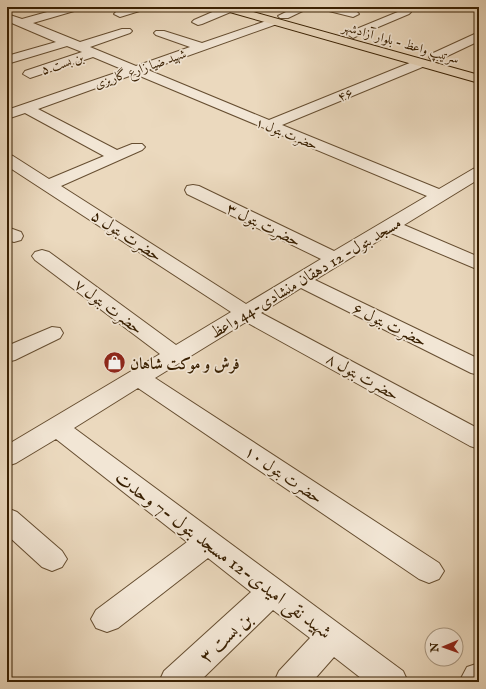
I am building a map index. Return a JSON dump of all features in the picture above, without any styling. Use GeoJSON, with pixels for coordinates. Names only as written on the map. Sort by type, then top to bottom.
{"type":"FeatureCollection","features":[{"type":"Feature","properties":{"kind":"main road"},"geometry":{"type":"LineString","coordinates":[[254,7],[279,19]]}},
{"type":"Feature","properties":{"kind":"main road","name":"سرتیپ واعظ - بلوار آزادشهر"},"geometry":{"type":"LineString","coordinates":[[226,8],[353,34],[479,69]]}},
{"type":"Feature","properties":{"kind":"main road","name":"سرتیپ واعظ - بلوار آزادشهر"},"geometry":{"type":"LineString","coordinates":[[279,19],[421,63],[479,79]]}},
{"type":"Feature","properties":{"kind":"street"},"geometry":{"type":"LineString","coordinates":[[22,23],[77,7]]}},
{"type":"Feature","properties":{"kind":"street"},"geometry":{"type":"LineString","coordinates":[[120,14],[142,7]]}},
{"type":"Feature","properties":{"kind":"street","name":"شهید ضیا زارع گاریزی"},"geometry":{"type":"LineString","coordinates":[[7,114],[202,47],[279,19],[306,7]]}},
{"type":"Feature","properties":{"kind":"street"},"geometry":{"type":"LineString","coordinates":[[325,7],[353,14]]}},
{"type":"Feature","properties":{"kind":"street"},"geometry":{"type":"LineString","coordinates":[[198,22],[226,8]]}},
{"type":"Feature","properties":{"kind":"street"},"geometry":{"type":"LineString","coordinates":[[7,12],[18,9]]}},
{"type":"Feature","properties":{"kind":"street"},"geometry":{"type":"LineString","coordinates":[[353,34],[405,12]]}},
{"type":"Feature","properties":{"kind":"street","name":"حضرت بتول ۱"},"geometry":{"type":"LineString","coordinates":[[7,17],[440,195]]}},
{"type":"Feature","properties":{"kind":"street"},"geometry":{"type":"LineString","coordinates":[[7,60],[126,31]]}},
{"type":"Feature","properties":{"kind":"street"},"geometry":{"type":"LineString","coordinates":[[160,33],[202,47]]}},
{"type":"Feature","properties":{"kind":"street"},"geometry":{"type":"LineString","coordinates":[[435,57],[479,36]]}},
{"type":"Feature","properties":{"kind":"street","name":"بن بست ۵"},"geometry":{"type":"LineString","coordinates":[[30,74],[93,53]]}},
{"type":"Feature","properties":{"kind":"street","name":"۴۶"},"geometry":{"type":"LineString","coordinates":[[269,126],[421,63]]}},
{"type":"Feature","properties":{"kind":"street"},"geometry":{"type":"LineString","coordinates":[[26,108],[117,156]]}},
{"type":"Feature","properties":{"kind":"street"},"geometry":{"type":"LineString","coordinates":[[49,185],[137,147]]}},
{"type":"Feature","properties":{"kind":"street","name":"حضرت بتول ۵"},"geometry":{"type":"LineString","coordinates":[[7,160],[49,185],[246,313]]}},
{"type":"Feature","properties":{"kind":"street","name":"مسجد بتول- 12 دهقان منشادی-44 واعظ"},"geometry":{"type":"LineString","coordinates":[[7,457],[479,172]]}},
{"type":"Feature","properties":{"kind":"street"},"geometry":{"type":"LineString","coordinates":[[458,184],[479,192]]}},
{"type":"Feature","properties":{"kind":"street","name":"حضرت بتول ۳"},"geometry":{"type":"LineString","coordinates":[[193,190],[336,259]]}},
{"type":"Feature","properties":{"kind":"street"},"geometry":{"type":"LineString","coordinates":[[390,226],[479,264]]}},
{"type":"Feature","properties":{"kind":"street","name":"حضرت بتول ۷"},"geometry":{"type":"LineString","coordinates":[[42,256],[175,356]]}},
{"type":"Feature","properties":{"kind":"street","name":"حضرت بتول ۶"},"geometry":{"type":"LineString","coordinates":[[300,280],[479,368]]}},
{"type":"Feature","properties":{"kind":"street","name":"حضرت بتول ۸"},"geometry":{"type":"LineString","coordinates":[[246,313],[479,440]]}},
{"type":"Feature","properties":{"kind":"street"},"geometry":{"type":"LineString","coordinates":[[7,356],[52,333]]}},
{"type":"Feature","properties":{"kind":"street","name":"حضرت بتول ۱۰"},"geometry":{"type":"LineString","coordinates":[[139,378],[429,571]]}},
{"type":"Feature","properties":{"kind":"street","name":"شهید نقی امیدی-12 مسجد بتول -7 وحدت"},"geometry":{"type":"LineString","coordinates":[[57,427],[391,682]]}},
{"type":"Feature","properties":{"kind":"street"},"geometry":{"type":"LineString","coordinates":[[7,519],[52,559]]}},
{"type":"Feature","properties":{"kind":"street"},"geometry":{"type":"LineString","coordinates":[[107,619],[208,542]]}},
{"type":"Feature","properties":{"kind":"street","name":"بن بست ۳"},"geometry":{"type":"LineString","coordinates":[[176,682],[273,591]]}},
{"type":"Feature","properties":{"kind":"street"},"geometry":{"type":"LineString","coordinates":[[292,682],[332,637]]}},
{"type":"Feature","properties":{"kind":"street"},"geometry":{"type":"LineString","coordinates":[[476,682],[479,678]]}},
{"type":"Feature","properties":{"kind":"place","name":"فرش و موکت شاهان"},"geometry":{"type":"Point","coordinates":[114,363]}}]}
